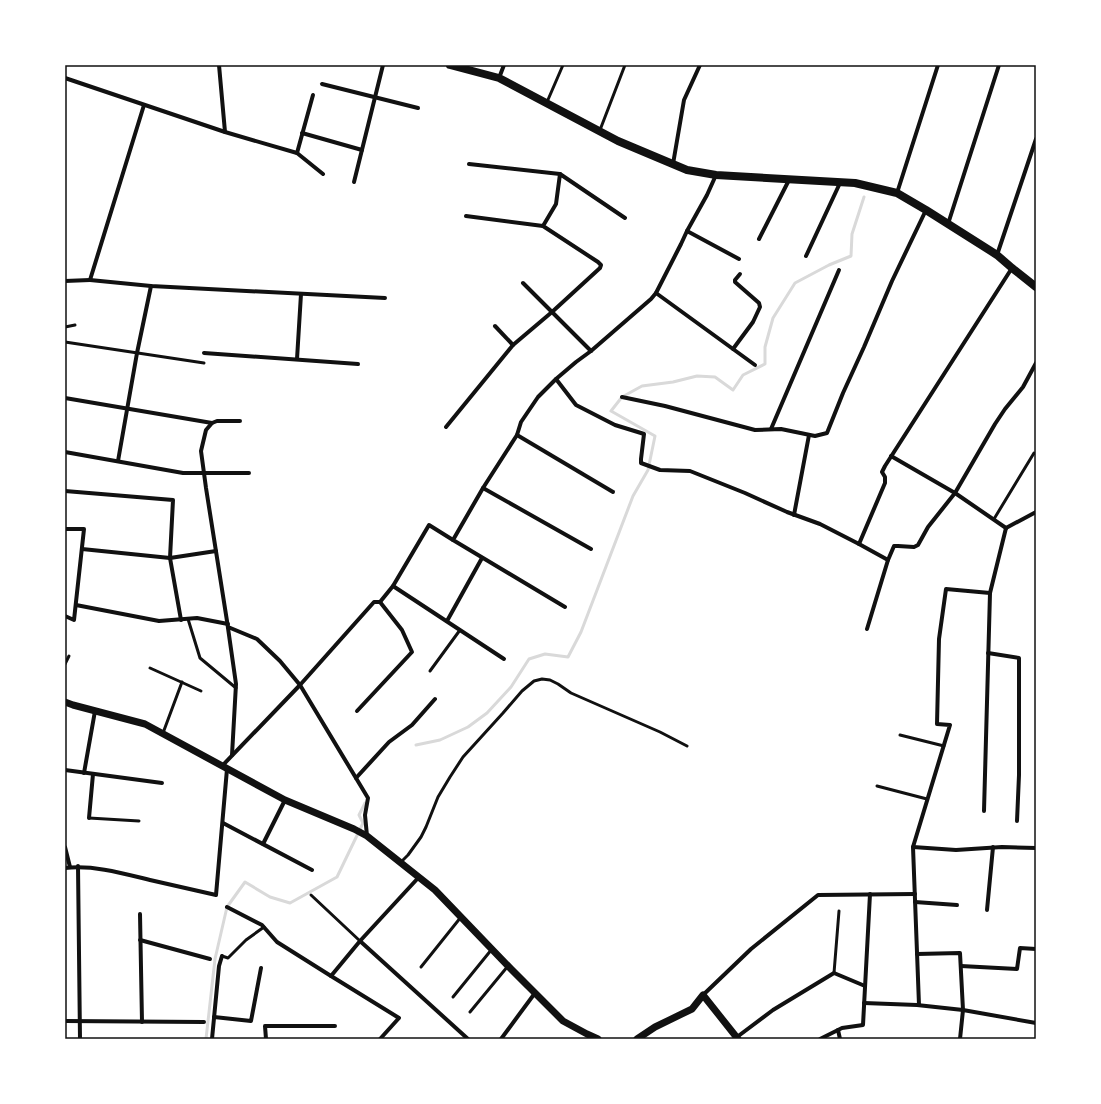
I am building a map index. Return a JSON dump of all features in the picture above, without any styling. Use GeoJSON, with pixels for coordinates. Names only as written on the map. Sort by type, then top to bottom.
{"type":"FeatureCollection","features":[{"type":"Feature","properties":{"kind":"main road"},"geometry":{"type":"LineString","coordinates":[[450,65],[499,78],[618,141],[687,170],[716,175],[855,184],[897,193],[997,255],[1036,287]]}},
{"type":"Feature","properties":{"kind":"street"},"geometry":{"type":"LineString","coordinates":[[219,65],[225,132]]}},
{"type":"Feature","properties":{"kind":"street"},"geometry":{"type":"LineString","coordinates":[[354,182],[383,65]]}},
{"type":"Feature","properties":{"kind":"street"},"geometry":{"type":"LineString","coordinates":[[499,78],[504,65]]}},
{"type":"Feature","properties":{"kind":"street"},"geometry":{"type":"LineString","coordinates":[[673,164],[684,100],[700,65]]}},
{"type":"Feature","properties":{"kind":"street"},"geometry":{"type":"LineString","coordinates":[[897,193],[938,65]]}},
{"type":"Feature","properties":{"kind":"street"},"geometry":{"type":"LineString","coordinates":[[948,224],[999,65]]}},
{"type":"Feature","properties":{"kind":"street"},"geometry":{"type":"LineString","coordinates":[[65,78],[225,132],[297,153],[323,174]]}},
{"type":"Feature","properties":{"kind":"street"},"geometry":{"type":"LineString","coordinates":[[322,84],[418,108]]}},
{"type":"Feature","properties":{"kind":"street"},"geometry":{"type":"LineString","coordinates":[[297,153],[313,95]]}},
{"type":"Feature","properties":{"kind":"street"},"geometry":{"type":"LineString","coordinates":[[90,280],[144,105]]}},
{"type":"Feature","properties":{"kind":"street"},"geometry":{"type":"LineString","coordinates":[[302,133],[362,150]]}},
{"type":"Feature","properties":{"kind":"street"},"geometry":{"type":"LineString","coordinates":[[997,255],[1036,139]]}},
{"type":"Feature","properties":{"kind":"street"},"geometry":{"type":"LineString","coordinates":[[469,164],[560,174],[625,218]]}},
{"type":"Feature","properties":{"kind":"street"},"geometry":{"type":"LineString","coordinates":[[543,226],[556,204],[560,174]]}},
{"type":"Feature","properties":{"kind":"street"},"geometry":{"type":"LineString","coordinates":[[453,540],[483,488],[517,435],[521,422],[538,398],[556,379],[591,351],[656,293],[716,175]]}},
{"type":"Feature","properties":{"kind":"street"},"geometry":{"type":"LineString","coordinates":[[759,239],[789,179]]}},
{"type":"Feature","properties":{"kind":"street"},"geometry":{"type":"LineString","coordinates":[[806,256],[840,183]]}},
{"type":"Feature","properties":{"kind":"street"},"geometry":{"type":"LineString","coordinates":[[622,398],[665,406],[754,430],[781,429],[815,436],[827,432],[892,280],[926,210]]}},
{"type":"Feature","properties":{"kind":"street"},"geometry":{"type":"LineString","coordinates":[[446,428],[513,345],[552,312],[600,268],[601,265],[543,226],[466,216]]}},
{"type":"Feature","properties":{"kind":"street"},"geometry":{"type":"LineString","coordinates":[[687,231],[739,259]]}},
{"type":"Feature","properties":{"kind":"street"},"geometry":{"type":"LineString","coordinates":[[859,544],[885,483],[885,477],[882,472],[883,469],[1012,268]]}},
{"type":"Feature","properties":{"kind":"street"},"geometry":{"type":"LineString","coordinates":[[771,429],[839,270]]}},
{"type":"Feature","properties":{"kind":"street"},"geometry":{"type":"LineString","coordinates":[[733,349],[753,322],[760,307],[759,303],[735,282],[740,274]]}},
{"type":"Feature","properties":{"kind":"street"},"geometry":{"type":"LineString","coordinates":[[65,281],[90,280],[151,286],[385,298]]}},
{"type":"Feature","properties":{"kind":"street"},"geometry":{"type":"LineString","coordinates":[[523,283],[591,351]]}},
{"type":"Feature","properties":{"kind":"street"},"geometry":{"type":"LineString","coordinates":[[118,461],[137,353],[151,286]]}},
{"type":"Feature","properties":{"kind":"street"},"geometry":{"type":"LineString","coordinates":[[656,293],[755,365]]}},
{"type":"Feature","properties":{"kind":"street"},"geometry":{"type":"LineString","coordinates":[[297,359],[301,294]]}},
{"type":"Feature","properties":{"kind":"street"},"geometry":{"type":"LineString","coordinates":[[495,326],[513,345]]}},
{"type":"Feature","properties":{"kind":"street"},"geometry":{"type":"LineString","coordinates":[[204,353],[358,364]]}},
{"type":"Feature","properties":{"kind":"street"},"geometry":{"type":"LineString","coordinates":[[867,629],[888,560],[894,546],[914,547],[918,545],[928,527],[955,492],[1002,414],[1023,387],[1036,363]]}},
{"type":"Feature","properties":{"kind":"street"},"geometry":{"type":"LineString","coordinates":[[556,379],[576,405],[615,425],[644,434],[640,459],[641,463],[660,470],[690,471],[794,515],[820,524],[888,560]]}},
{"type":"Feature","properties":{"kind":"street"},"geometry":{"type":"LineString","coordinates":[[65,398],[212,423],[217,421],[240,421]]}},
{"type":"Feature","properties":{"kind":"street"},"geometry":{"type":"LineString","coordinates":[[212,423],[206,430],[201,451],[236,684],[232,755]]}},
{"type":"Feature","properties":{"kind":"street"},"geometry":{"type":"LineString","coordinates":[[517,435],[613,492]]}},
{"type":"Feature","properties":{"kind":"street"},"geometry":{"type":"LineString","coordinates":[[794,515],[809,435]]}},
{"type":"Feature","properties":{"kind":"street"},"geometry":{"type":"LineString","coordinates":[[65,452],[183,473],[250,473]]}},
{"type":"Feature","properties":{"kind":"street"},"geometry":{"type":"LineString","coordinates":[[891,456],[955,492],[1006,528]]}},
{"type":"Feature","properties":{"kind":"street"},"geometry":{"type":"LineString","coordinates":[[483,488],[591,550]]}},
{"type":"Feature","properties":{"kind":"street"},"geometry":{"type":"LineString","coordinates":[[65,490],[173,500],[170,558],[181,620]]}},
{"type":"Feature","properties":{"kind":"street"},"geometry":{"type":"LineString","coordinates":[[984,811],[990,593],[1006,528],[1036,512]]}},
{"type":"Feature","properties":{"kind":"street"},"geometry":{"type":"LineString","coordinates":[[380,602],[393,586],[429,525],[565,607]]}},
{"type":"Feature","properties":{"kind":"street"},"geometry":{"type":"LineString","coordinates":[[65,529],[84,529],[74,620],[65,616]]}},
{"type":"Feature","properties":{"kind":"street"},"geometry":{"type":"LineString","coordinates":[[82,549],[170,558],[216,552]]}},
{"type":"Feature","properties":{"kind":"street"},"geometry":{"type":"LineString","coordinates":[[447,621],[482,558]]}},
{"type":"Feature","properties":{"kind":"street"},"geometry":{"type":"LineString","coordinates":[[393,586],[504,659]]}},
{"type":"Feature","properties":{"kind":"street"},"geometry":{"type":"LineString","coordinates":[[919,1005],[913,846],[950,725],[938,724],[939,639],[946,589],[990,593]]}},
{"type":"Feature","properties":{"kind":"street"},"geometry":{"type":"LineString","coordinates":[[65,868],[78,866],[119,872],[216,895],[223,823],[225,768],[232,755],[300,685],[374,602],[380,602]]}},
{"type":"Feature","properties":{"kind":"street"},"geometry":{"type":"LineString","coordinates":[[357,711],[412,652],[402,630],[380,602]]}},
{"type":"Feature","properties":{"kind":"street"},"geometry":{"type":"LineString","coordinates":[[76,605],[159,621],[197,618],[228,626],[257,639],[280,661],[300,685],[368,798],[365,814],[367,836]]}},
{"type":"Feature","properties":{"kind":"street"},"geometry":{"type":"LineString","coordinates":[[988,653],[1019,658],[1019,775],[1017,821]]}},
{"type":"Feature","properties":{"kind":"street"},"geometry":{"type":"LineString","coordinates":[[356,778],[390,742],[412,725],[435,699]]}},
{"type":"Feature","properties":{"kind":"street"},"geometry":{"type":"LineString","coordinates":[[65,702],[145,724],[285,800],[367,836],[435,890],[563,1021],[597,1039]]}},
{"type":"Feature","properties":{"kind":"street"},"geometry":{"type":"LineString","coordinates":[[84,773],[95,711]]}},
{"type":"Feature","properties":{"kind":"street"},"geometry":{"type":"LineString","coordinates":[[65,770],[162,783]]}},
{"type":"Feature","properties":{"kind":"street"},"geometry":{"type":"LineString","coordinates":[[89,818],[93,774]]}},
{"type":"Feature","properties":{"kind":"street"},"geometry":{"type":"LineString","coordinates":[[263,844],[285,800]]}},
{"type":"Feature","properties":{"kind":"street"},"geometry":{"type":"LineString","coordinates":[[223,823],[312,870]]}},
{"type":"Feature","properties":{"kind":"street"},"geometry":{"type":"LineString","coordinates":[[913,846],[956,850],[993,847],[1036,848]]}},
{"type":"Feature","properties":{"kind":"street"},"geometry":{"type":"LineString","coordinates":[[65,847],[70,867]]}},
{"type":"Feature","properties":{"kind":"street"},"geometry":{"type":"LineString","coordinates":[[987,910],[993,847]]}},
{"type":"Feature","properties":{"kind":"street"},"geometry":{"type":"LineString","coordinates":[[78,866],[80,1039]]}},
{"type":"Feature","properties":{"kind":"street"},"geometry":{"type":"LineString","coordinates":[[331,976],[360,941],[419,877]]}},
{"type":"Feature","properties":{"kind":"street"},"geometry":{"type":"LineString","coordinates":[[820,1039],[842,1028],[863,1025],[870,894]]}},
{"type":"Feature","properties":{"kind":"street"},"geometry":{"type":"LineString","coordinates":[[637,1039],[692,1009],[703,995],[751,950],[818,895],[915,894]]}},
{"type":"Feature","properties":{"kind":"street"},"geometry":{"type":"LineString","coordinates":[[915,902],[957,905]]}},
{"type":"Feature","properties":{"kind":"street"},"geometry":{"type":"LineString","coordinates":[[227,907],[262,925],[277,942],[399,1018],[380,1039]]}},
{"type":"Feature","properties":{"kind":"street"},"geometry":{"type":"LineString","coordinates":[[140,914],[142,1022]]}},
{"type":"Feature","properties":{"kind":"street"},"geometry":{"type":"LineString","coordinates":[[140,940],[210,959]]}},
{"type":"Feature","properties":{"kind":"street"},"geometry":{"type":"LineString","coordinates":[[360,941],[468,1039]]}},
{"type":"Feature","properties":{"kind":"street"},"geometry":{"type":"LineString","coordinates":[[961,966],[1017,969],[1020,948],[1036,950]]}},
{"type":"Feature","properties":{"kind":"street"},"geometry":{"type":"LineString","coordinates":[[917,954],[960,953],[963,1010],[960,1039]]}},
{"type":"Feature","properties":{"kind":"street"},"geometry":{"type":"LineString","coordinates":[[212,1039],[219,966],[222,956]]}},
{"type":"Feature","properties":{"kind":"street"},"geometry":{"type":"LineString","coordinates":[[214,1017],[251,1021],[261,968]]}},
{"type":"Feature","properties":{"kind":"street"},"geometry":{"type":"LineString","coordinates":[[703,995],[737,1038],[773,1010],[834,973],[865,986]]}},
{"type":"Feature","properties":{"kind":"street"},"geometry":{"type":"LineString","coordinates":[[501,1039],[535,993]]}},
{"type":"Feature","properties":{"kind":"street"},"geometry":{"type":"LineString","coordinates":[[864,1003],[919,1005],[963,1010],[1036,1023]]}},
{"type":"Feature","properties":{"kind":"street"},"geometry":{"type":"LineString","coordinates":[[65,1021],[204,1022]]}},
{"type":"Feature","properties":{"kind":"street"},"geometry":{"type":"LineString","coordinates":[[266,1039],[265,1026],[335,1026]]}},
{"type":"Feature","properties":{"kind":"street"},"geometry":{"type":"LineString","coordinates":[[838,1030],[840,1039]]}},
{"type":"Feature","properties":{"kind":"lane"},"geometry":{"type":"LineString","coordinates":[[546,103],[563,65]]}},
{"type":"Feature","properties":{"kind":"lane"},"geometry":{"type":"LineString","coordinates":[[600,132],[625,65]]}},
{"type":"Feature","properties":{"kind":"lane"},"geometry":{"type":"LineString","coordinates":[[65,327],[75,325]]}},
{"type":"Feature","properties":{"kind":"lane"},"geometry":{"type":"LineString","coordinates":[[65,342],[204,363]]}},
{"type":"Feature","properties":{"kind":"lane"},"geometry":{"type":"LineString","coordinates":[[994,519],[1034,453],[1036,454]]}},
{"type":"Feature","properties":{"kind":"lane"},"geometry":{"type":"LineString","coordinates":[[188,619],[200,658],[236,688]]}},
{"type":"Feature","properties":{"kind":"lane"},"geometry":{"type":"LineString","coordinates":[[430,671],[460,630]]}},
{"type":"Feature","properties":{"kind":"lane"},"geometry":{"type":"LineString","coordinates":[[65,664],[69,656]]}},
{"type":"Feature","properties":{"kind":"lane"},"geometry":{"type":"LineString","coordinates":[[150,668],[201,691]]}},
{"type":"Feature","properties":{"kind":"lane"},"geometry":{"type":"LineString","coordinates":[[400,863],[421,837],[438,798],[463,757],[522,690],[534,681],[542,679],[550,680],[571,693],[660,732],[687,746]]}},
{"type":"Feature","properties":{"kind":"lane"},"geometry":{"type":"LineString","coordinates":[[162,734],[182,682]]}},
{"type":"Feature","properties":{"kind":"lane"},"geometry":{"type":"LineString","coordinates":[[900,735],[944,746]]}},
{"type":"Feature","properties":{"kind":"lane"},"geometry":{"type":"LineString","coordinates":[[877,786],[927,799]]}},
{"type":"Feature","properties":{"kind":"lane"},"geometry":{"type":"LineString","coordinates":[[89,818],[139,821]]}},
{"type":"Feature","properties":{"kind":"lane"},"geometry":{"type":"LineString","coordinates":[[311,895],[360,941]]}},
{"type":"Feature","properties":{"kind":"lane"},"geometry":{"type":"LineString","coordinates":[[834,973],[839,911]]}},
{"type":"Feature","properties":{"kind":"lane"},"geometry":{"type":"LineString","coordinates":[[421,967],[461,917]]}},
{"type":"Feature","properties":{"kind":"lane"},"geometry":{"type":"LineString","coordinates":[[222,956],[228,958],[246,940],[264,927]]}},
{"type":"Feature","properties":{"kind":"lane"},"geometry":{"type":"LineString","coordinates":[[453,997],[492,949]]}},
{"type":"Feature","properties":{"kind":"lane"},"geometry":{"type":"LineString","coordinates":[[470,1012],[508,966]]}},
{"type":"Feature","properties":{"kind":"waterway"},"geometry":{"type":"LineString","coordinates":[[416,745],[440,740],[468,727],[487,713],[511,687],[529,659],[545,654],[568,657],[581,632],[633,496],[648,470],[655,436],[611,411],[622,397],[642,386],[673,382],[697,376],[715,377],[733,390],[743,375],[765,364],[765,347],[773,318],[795,283],[829,265],[851,256],[852,234],[864,197]]}},
{"type":"Feature","properties":{"kind":"waterway"},"geometry":{"type":"LineString","coordinates":[[206,1039],[215,959],[227,907],[245,882],[270,897],[290,903],[337,877],[363,823],[359,815],[365,803]]}}]}
